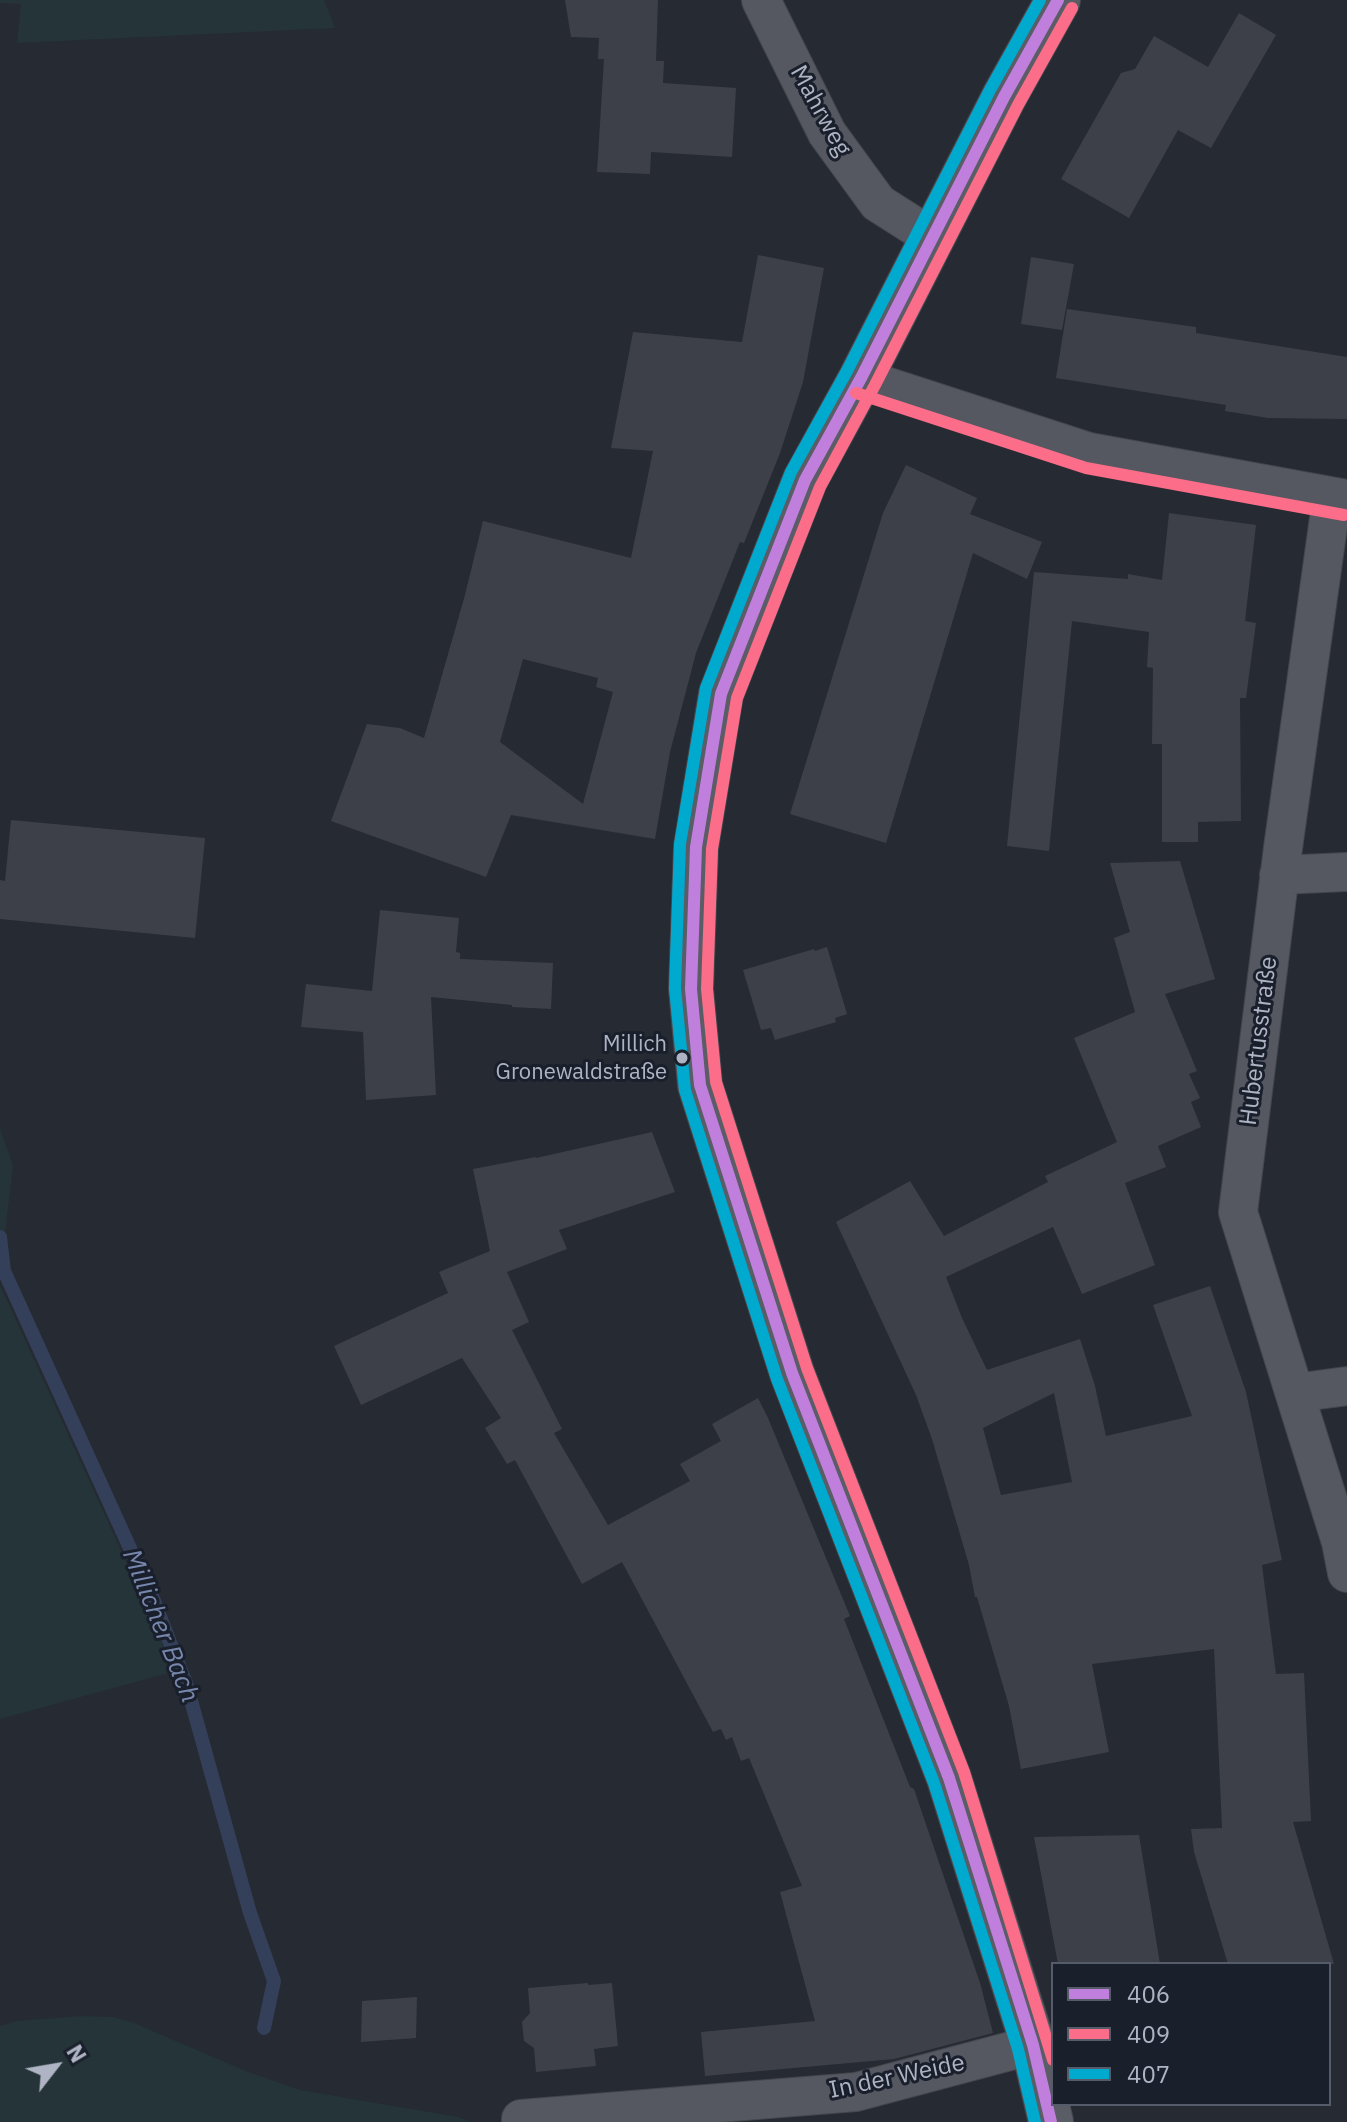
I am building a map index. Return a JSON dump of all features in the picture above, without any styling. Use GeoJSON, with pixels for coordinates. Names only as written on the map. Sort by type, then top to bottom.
{"type":"FeatureCollection","features":[{"type":"Feature","properties":{"kind":"main road"},"geometry":{"type":"LineString","coordinates":[[1051,2122],[1033,2045],[949,1778],[792,1373],[700,1085],[691,989],[696,847],[721,694],[805,480],[861,378],[1004,97],[1058,0]]}},
{"type":"Feature","properties":{"kind":"street","name":"Mahrweg"},"geometry":{"type":"LineString","coordinates":[[761,0],[827,133],[878,203],[933,238]]}},
{"type":"Feature","properties":{"kind":"street"},"geometry":{"type":"LineString","coordinates":[[861,378],[1089,452],[1340,498]]}},
{"type":"Feature","properties":{"kind":"street","name":"Hubertusstraße"},"geometry":{"type":"LineString","coordinates":[[1340,498],[1279,875],[1238,1212],[1341,1542],[1347,1573]]}},
{"type":"Feature","properties":{"kind":"street"},"geometry":{"type":"LineString","coordinates":[[1279,875],[1347,872]]}},
{"type":"Feature","properties":{"kind":"street"},"geometry":{"type":"LineString","coordinates":[[1295,1393],[1347,1386]]}},
{"type":"Feature","properties":{"kind":"street","name":"In der Weide"},"geometry":{"type":"LineString","coordinates":[[521,2119],[856,2092],[1033,2045]]}},
{"type":"Feature","properties":{"kind":"shaded area"},"geometry":{"type":"Polygon","coordinates":[[[0,0],[324,0],[335,28],[17,43],[21,4],[0,3],[0,0]]]}},
{"type":"Feature","properties":{"kind":"shaded area"},"geometry":{"type":"Polygon","coordinates":[[[0,1129],[13,1165],[0,1277],[0,1129]]]}},
{"type":"Feature","properties":{"kind":"shaded area"},"geometry":{"type":"Polygon","coordinates":[[[0,1285],[176,1671],[0,1719],[0,1285]]]}},
{"type":"Feature","properties":{"kind":"shaded area"},"geometry":{"type":"Polygon","coordinates":[[[113,2017],[134,2023],[248,2072],[300,2090],[458,2117],[470,2122],[0,2122],[0,2026],[17,2021],[113,2017]]]}},
{"type":"Feature","properties":{"kind":"building"},"geometry":{"type":"Polygon","coordinates":[[[565,0],[658,0],[656,61],[664,61],[663,83],[736,88],[732,157],[651,152],[650,174],[597,172],[604,59],[598,59],[599,38],[571,37],[565,0]]]}},
{"type":"Feature","properties":{"kind":"building"},"geometry":{"type":"Polygon","coordinates":[[[1239,13],[1276,35],[1211,148],[1178,130],[1129,218],[1061,179],[1121,73],[1135,69],[1154,36],[1208,67],[1239,13]]]}},
{"type":"Feature","properties":{"kind":"building"},"geometry":{"type":"Polygon","coordinates":[[[758,255],[824,268],[803,382],[780,453],[744,543],[740,542],[696,653],[670,752],[655,839],[511,815],[486,877],[331,821],[367,724],[400,728],[424,738],[483,521],[631,558],[653,451],[611,448],[633,332],[742,342],[758,255]],[[523,659],[500,742],[583,804],[613,692],[596,687],[598,678],[523,659]]]}},
{"type":"Feature","properties":{"kind":"building"},"geometry":{"type":"Polygon","coordinates":[[[1031,257],[1074,264],[1062,330],[1021,324],[1031,257]]]}},
{"type":"Feature","properties":{"kind":"building"},"geometry":{"type":"Polygon","coordinates":[[[1067,309],[1196,327],[1196,333],[1347,357],[1347,419],[1268,418],[1225,411],[1226,405],[1056,378],[1067,309]]]}},
{"type":"Feature","properties":{"kind":"building"},"geometry":{"type":"Polygon","coordinates":[[[906,465],[977,498],[970,514],[1042,542],[1027,579],[973,553],[886,843],[790,814],[883,513],[906,465]]]}},
{"type":"Feature","properties":{"kind":"building"},"geometry":{"type":"Polygon","coordinates":[[[1169,513],[1256,525],[1245,621],[1256,623],[1246,698],[1240,698],[1241,821],[1198,822],[1198,842],[1162,842],[1162,744],[1152,744],[1153,668],[1147,667],[1149,632],[1072,621],[1049,851],[1007,846],[1034,572],[1128,579],[1128,574],[1162,580],[1169,513]]]}},
{"type":"Feature","properties":{"kind":"building"},"geometry":{"type":"Polygon","coordinates":[[[11,820],[205,838],[195,938],[0,919],[0,880],[5,881],[11,820]]]}},
{"type":"Feature","properties":{"kind":"building"},"geometry":{"type":"Polygon","coordinates":[[[1180,861],[1215,979],[1165,994],[1197,1071],[1189,1074],[1200,1098],[1191,1102],[1201,1127],[1158,1146],[1166,1167],[1125,1183],[1155,1265],[1082,1294],[1053,1227],[946,1277],[987,1370],[1080,1339],[1106,1436],[1192,1416],[1153,1305],[1210,1286],[1246,1392],[1282,1560],[1262,1565],[1276,1674],[1304,1673],[1311,1821],[1293,1822],[1334,1964],[1227,1962],[1194,1852],[1191,1829],[1222,1828],[1214,1649],[1092,1664],[1109,1752],[1021,1769],[1009,1706],[975,1597],[969,1565],[932,1439],[916,1395],[836,1222],[910,1181],[944,1236],[1048,1182],[1045,1176],[1117,1142],[1074,1038],[1135,1012],[1114,938],[1130,932],[1110,863],[1180,861]],[[1054,1393],[983,1428],[1001,1495],[1072,1482],[1054,1393]]]}},
{"type":"Feature","properties":{"kind":"building"},"geometry":{"type":"Polygon","coordinates":[[[380,910],[459,918],[456,952],[460,953],[460,959],[553,963],[551,1009],[431,997],[436,1095],[366,1100],[363,1032],[301,1027],[306,984],[372,991],[380,910]]]}},
{"type":"Feature","properties":{"kind":"building"},"geometry":{"type":"Polygon","coordinates":[[[827,947],[847,1014],[835,1018],[836,1022],[775,1040],[771,1028],[761,1030],[743,970],[827,947]]]}},
{"type":"Feature","properties":{"kind":"building"},"geometry":{"type":"Polygon","coordinates":[[[652,1132],[675,1192],[559,1230],[567,1249],[507,1272],[529,1322],[512,1330],[562,1429],[554,1433],[608,1525],[690,1481],[680,1464],[721,1441],[712,1424],[758,1398],[850,1616],[844,1619],[910,1787],[914,1789],[980,1983],[993,2033],[894,2059],[705,2076],[701,2032],[815,2021],[780,1892],[802,1886],[749,1758],[741,1761],[732,1737],[726,1740],[721,1729],[713,1732],[622,1562],[582,1584],[515,1460],[507,1464],[485,1428],[501,1418],[462,1358],[361,1405],[334,1346],[448,1293],[439,1272],[490,1251],[473,1169],[652,1132]]]}},
{"type":"Feature","properties":{"kind":"building"},"geometry":{"type":"Polygon","coordinates":[[[1139,1835],[1160,1962],[1058,1962],[1034,1837],[1139,1835]]]}},
{"type":"Feature","properties":{"kind":"building"},"geometry":{"type":"Polygon","coordinates":[[[612,1983],[618,2046],[594,2049],[596,2066],[536,2072],[534,2048],[524,2041],[522,2022],[530,2013],[528,1988],[612,1983]]]}},
{"type":"Feature","properties":{"kind":"building"},"geometry":{"type":"Polygon","coordinates":[[[417,1997],[416,2038],[361,2042],[362,2001],[417,1997]]]}},
{"type":"Feature","properties":{"kind":"waterway","name":"Millicher Bach"},"geometry":{"type":"LineString","coordinates":[[0,1237],[4,1271],[154,1601],[187,1686],[250,1913],[274,1981],[264,2028]]}},
{"type":"Feature","properties":{"kind":"transit line","name":"407"},"geometry":{"type":"LineString","coordinates":[[1035,2122],[1018,2049],[934,1783],[777,1379],[685,1090],[675,988],[680,844],[706,688],[791,472],[847,371],[990,90],[1040,0]]}},
{"type":"Feature","properties":{"kind":"transit line","name":"406"},"geometry":{"type":"LineString","coordinates":[[1051,2122],[1033,2045],[949,1778],[792,1373],[700,1085],[691,989],[696,847],[721,694],[805,480],[861,378],[1004,97],[1058,0]]}},
{"type":"Feature","properties":{"kind":"transit line","name":"409"},"geometry":{"type":"LineString","coordinates":[[1051,2054],[964,1772],[807,1368],[716,1082],[707,989],[712,849],[737,698],[820,487],[1018,105],[1072,8]]}},
{"type":"Feature","properties":{"kind":"transit line","name":"409"},"geometry":{"type":"LineString","coordinates":[[856,393],[1086,468],[1344,515]]}},
{"type":"Feature","properties":{"kind":"place","name":"Millich Gronewaldstraße"},"geometry":{"type":"Point","coordinates":[682,1058]}}]}
